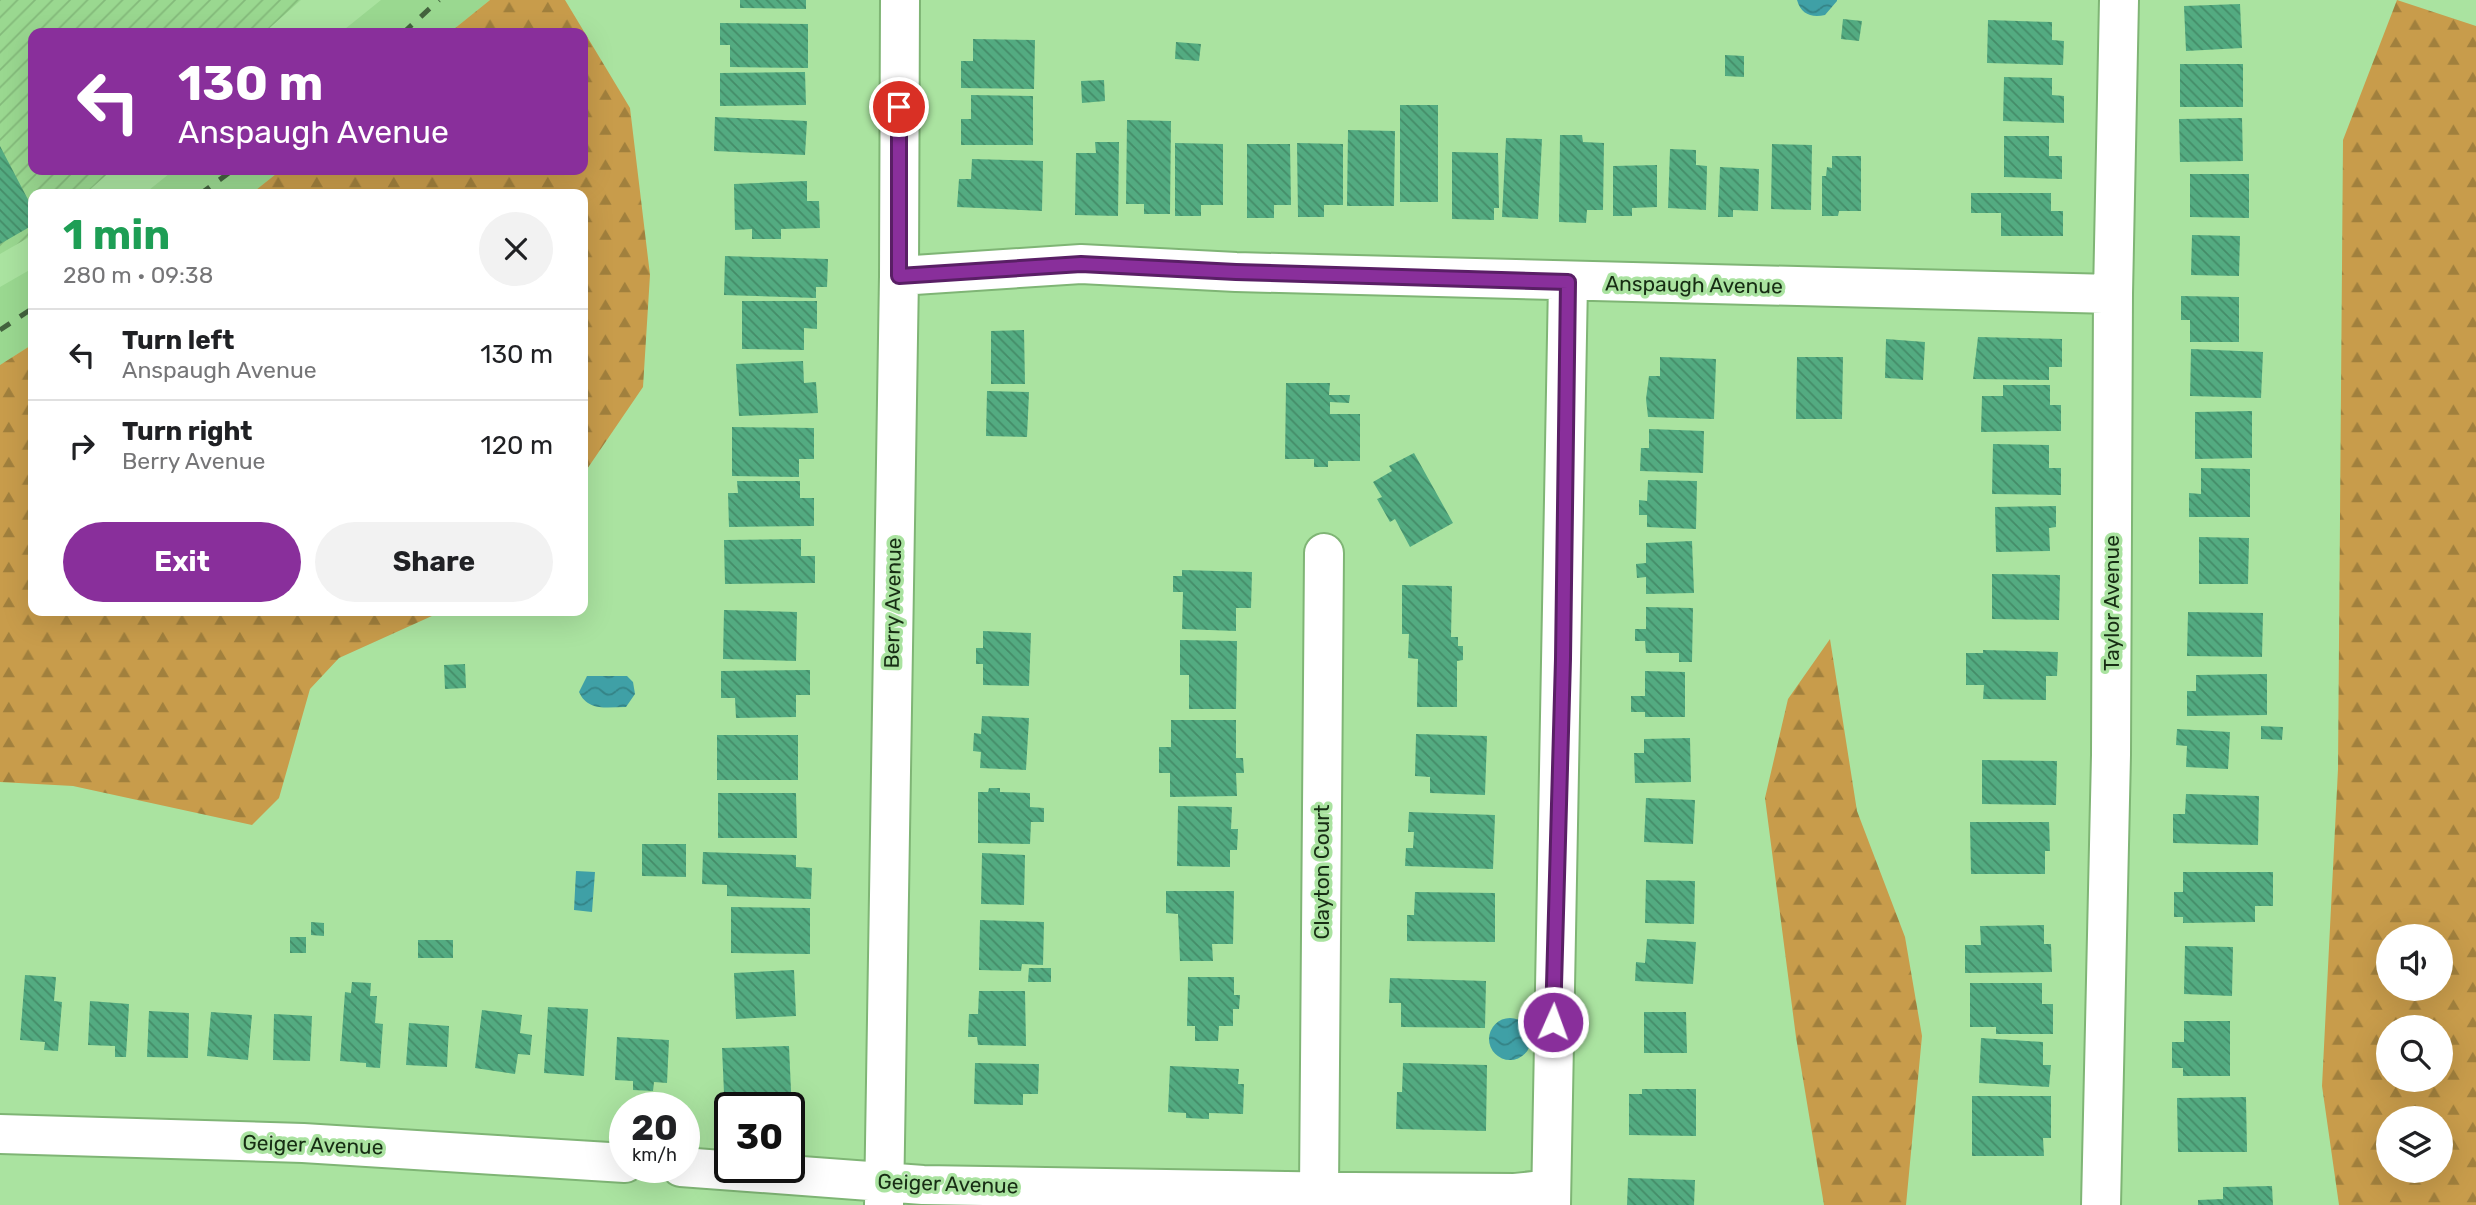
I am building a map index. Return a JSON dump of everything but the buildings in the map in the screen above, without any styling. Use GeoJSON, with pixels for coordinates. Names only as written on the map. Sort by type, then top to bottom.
{"type":"FeatureCollection","features":[{"type":"Feature","properties":{"kind":"street","name":"Berry Avenue"},"geometry":{"type":"LineString","coordinates":[[885,1194],[899,276],[900,0]]}},
{"type":"Feature","properties":{"kind":"street","name":"Taylor Avenue"},"geometry":{"type":"LineString","coordinates":[[2101,1205],[2111,755],[2113,294],[2119,0]]}},
{"type":"Feature","properties":{"kind":"street","name":"Anspaugh Avenue"},"geometry":{"type":"LineString","coordinates":[[899,276],[1081,264],[1236,272],[1568,282],[2113,294]]}},
{"type":"Feature","properties":{"kind":"street"},"geometry":{"type":"LineString","coordinates":[[1551,1197],[1568,282]]}},
{"type":"Feature","properties":{"kind":"street","name":"Clayton Court"},"geometry":{"type":"LineString","coordinates":[[1319,1191],[1324,553]]}},
{"type":"Feature","properties":{"kind":"street","name":"Geiger Avenue"},"geometry":{"type":"LineString","coordinates":[[0,1134],[303,1143],[609,1162]]}},
{"type":"Feature","properties":{"kind":"street","name":"Geiger Avenue"},"geometry":{"type":"LineString","coordinates":[[700,1170],[885,1194],[1319,1191],[1515,1192],[1551,1197]]}},
{"type":"Feature","properties":{"kind":"shaded area"},"geometry":{"type":"Polygon","coordinates":[[[0,0],[301,0],[270,28],[28,28],[28,175],[106,175],[91,189],[28,189],[28,238],[0,254],[0,0]]]}},
{"type":"Feature","properties":{"kind":"shaded area"},"geometry":{"type":"Polygon","coordinates":[[[381,0],[490,0],[455,28],[346,28],[381,0]]]}},
{"type":"Feature","properties":{"kind":"shaded area"},"geometry":{"type":"Polygon","coordinates":[[[168,175],[275,175],[257,189],[150,189],[168,175]]]}},
{"type":"Feature","properties":{"kind":"shaded area"},"geometry":{"type":"Polygon","coordinates":[[[28,271],[28,347],[0,365],[0,287],[28,271]]]}},
{"type":"Feature","properties":{"kind":"green space"},"geometry":{"type":"Polygon","coordinates":[[[490,0],[565,0],[582,28],[455,28],[490,0]]]}},
{"type":"Feature","properties":{"kind":"green space"},"geometry":{"type":"Polygon","coordinates":[[[2397,0],[2476,26],[2476,1205],[2339,1205],[2322,1086],[2338,769],[2343,140],[2397,0]]]}},
{"type":"Feature","properties":{"kind":"green space"},"geometry":{"type":"Polygon","coordinates":[[[588,38],[630,108],[650,275],[643,387],[588,468],[588,189],[257,189],[275,175],[588,175],[588,38]]]}},
{"type":"Feature","properties":{"kind":"green space"},"geometry":{"type":"Polygon","coordinates":[[[28,347],[28,616],[432,616],[339,658],[310,689],[279,798],[252,825],[73,786],[0,782],[0,365],[28,347]]]}},
{"type":"Feature","properties":{"kind":"green space"},"geometry":{"type":"Polygon","coordinates":[[[1830,639],[1857,811],[1905,937],[1922,1036],[1906,1205],[1824,1205],[1796,1037],[1765,798],[1788,699],[1830,639]]]}},
{"type":"Feature","properties":{"kind":"water"},"geometry":{"type":"Polygon","coordinates":[[[1797,0],[1837,1],[1825,15],[1815,16],[1804,12],[1797,0]]]}},
{"type":"Feature","properties":{"kind":"water"},"geometry":{"type":"Polygon","coordinates":[[[587,676],[627,676],[633,682],[635,694],[626,707],[593,706],[579,692],[587,676]]]}},
{"type":"Feature","properties":{"kind":"water"},"geometry":{"type":"Polygon","coordinates":[[[576,871],[595,872],[592,912],[574,910],[576,871]]]}},
{"type":"Feature","properties":{"kind":"water"},"geometry":{"type":"Polygon","coordinates":[[[1510,1018],[1525,1024],[1531,1039],[1525,1054],[1510,1060],[1495,1054],[1489,1039],[1495,1024],[1510,1018]]]}},
{"type":"Feature","properties":{"kind":"railway"},"geometry":{"type":"LineString","coordinates":[[408,28],[439,0]]}},
{"type":"Feature","properties":{"kind":"railway"},"geometry":{"type":"LineString","coordinates":[[207,189],[226,175]]}},
{"type":"Feature","properties":{"kind":"railway"},"geometry":{"type":"LineString","coordinates":[[0,330],[28,311]]}},
{"type":"Feature","properties":{"kind":"route"},"geometry":{"type":"LineString","coordinates":[[899,107],[899,276],[1014,266],[1081,264],[1236,272],[1568,282],[1563,659],[1553,1022]]}}]}
